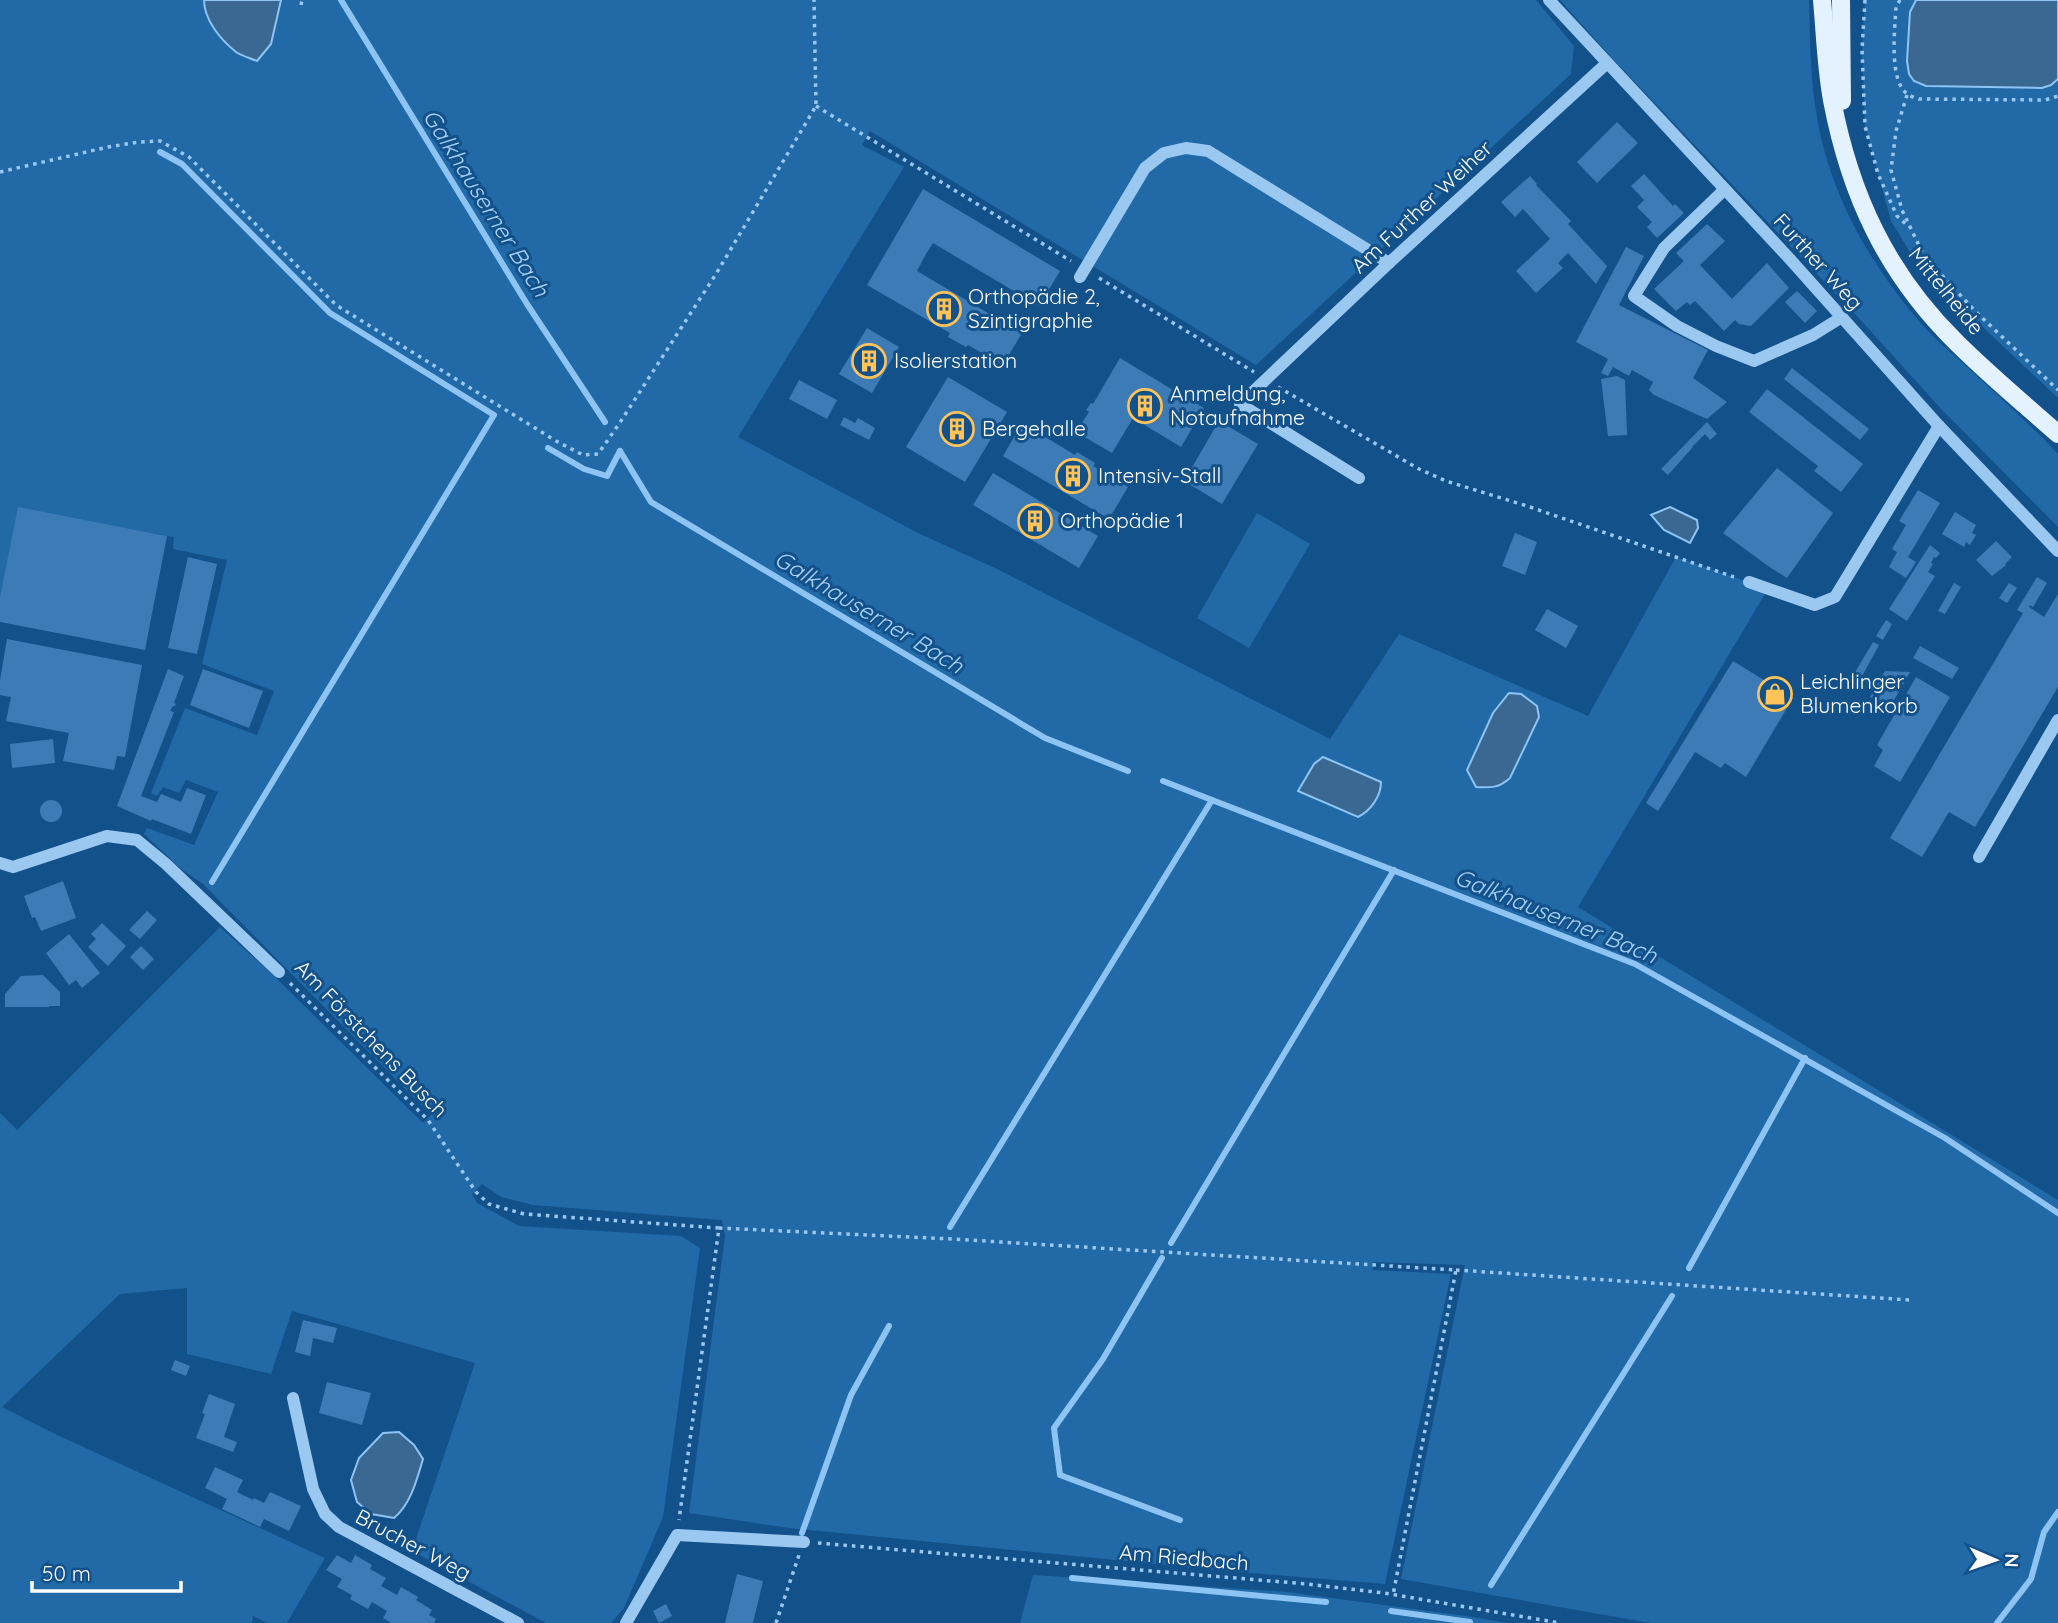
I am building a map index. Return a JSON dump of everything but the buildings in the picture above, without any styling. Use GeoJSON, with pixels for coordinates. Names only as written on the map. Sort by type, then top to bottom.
{"type":"FeatureCollection","features":[{"type":"Feature","properties":{"kind":"main road","name":"Mittelheide"},"geometry":{"type":"LineString","coordinates":[[1822,0],[1832,99],[1855,189],[1875,233],[1901,277],[1955,341],[2058,434]]}},
{"type":"Feature","properties":{"kind":"main road","name":"Mittelheide"},"geometry":{"type":"LineString","coordinates":[[1841,0],[1843,146]]}},
{"type":"Feature","properties":{"kind":"main road"},"geometry":{"type":"LineString","coordinates":[[1841,35],[1847,0]]}},
{"type":"Feature","properties":{"kind":"street","name":"Further Weg"},"geometry":{"type":"LineString","coordinates":[[1549,0],[1939,426],[2058,551]]}},
{"type":"Feature","properties":{"kind":"street","name":"Am Further Weiher"},"geometry":{"type":"LineString","coordinates":[[1359,478],[1240,404],[1606,64]]}},
{"type":"Feature","properties":{"kind":"street"},"geometry":{"type":"LineString","coordinates":[[1080,277],[1145,168],[1164,153],[1186,148],[1208,152],[1389,263]]}},
{"type":"Feature","properties":{"kind":"street"},"geometry":{"type":"LineString","coordinates":[[1724,190],[1664,248],[1634,296],[1677,326],[1754,361],[1814,335],[1842,317]]}},
{"type":"Feature","properties":{"kind":"street"},"geometry":{"type":"LineString","coordinates":[[1749,582],[1815,605],[1835,597],[1939,426]]}},
{"type":"Feature","properties":{"kind":"street"},"geometry":{"type":"LineString","coordinates":[[1979,857],[2058,720]]}},
{"type":"Feature","properties":{"kind":"street","name":"Am Förstchens Busch"},"geometry":{"type":"LineString","coordinates":[[0,863],[13,867],[107,836],[137,840],[193,889],[279,972]]}},
{"type":"Feature","properties":{"kind":"street","name":"Brucher Weg"},"geometry":{"type":"LineString","coordinates":[[293,1398],[313,1489],[325,1514],[339,1527],[518,1623]]}},
{"type":"Feature","properties":{"kind":"street"},"geometry":{"type":"LineString","coordinates":[[626,1623],[677,1535],[804,1542]]}},
{"type":"Feature","properties":{"kind":"path"},"geometry":{"type":"LineString","coordinates":[[0,172],[108,147],[160,141],[189,157],[336,305],[556,441],[583,455],[597,454],[620,424],[716,274],[816,106],[814,0]]}},
{"type":"Feature","properties":{"kind":"path"},"geometry":{"type":"LineString","coordinates":[[1865,0],[1862,50],[1865,126],[1878,174],[1898,216],[1911,228]]}},
{"type":"Feature","properties":{"kind":"path"},"geometry":{"type":"LineString","coordinates":[[1900,0],[1896,7],[1895,70],[1907,95],[1933,100],[2045,100],[2058,96]]}},
{"type":"Feature","properties":{"kind":"path"},"geometry":{"type":"LineString","coordinates":[[1907,95],[1896,131],[1891,170],[1902,210],[1924,256],[1975,311],[2058,390]]}},
{"type":"Feature","properties":{"kind":"path","name":"Am Förstchens Busch"},"geometry":{"type":"LineString","coordinates":[[279,972],[428,1120],[476,1192],[489,1204],[524,1214],[1910,1300]]}},
{"type":"Feature","properties":{"kind":"path"},"geometry":{"type":"LineString","coordinates":[[677,1535],[719,1228]]}},
{"type":"Feature","properties":{"kind":"path"},"geometry":{"type":"LineString","coordinates":[[1393,1595],[1457,1270]]}},
{"type":"Feature","properties":{"kind":"path"},"geometry":{"type":"LineString","coordinates":[[776,1623],[804,1542]]}},
{"type":"Feature","properties":{"kind":"path","name":"Am Riedbach"},"geometry":{"type":"LineString","coordinates":[[804,1542],[1307,1584],[1393,1595],[1560,1623]]}},
{"type":"Feature","properties":{"kind":"shaded area"},"geometry":{"type":"Polygon","coordinates":[[[0,0],[1536,0],[1574,46],[1571,74],[1256,365],[870,131],[862,145],[904,167],[738,437],[918,533],[997,569],[1330,739],[1399,634],[1588,716],[1676,557],[1768,589],[1578,907],[2058,1200],[2058,1623],[1650,1623],[1401,1579],[1465,1265],[1373,1262],[1373,1270],[1451,1274],[1385,1584],[789,1528],[689,1513],[725,1236],[722,1220],[533,1205],[501,1197],[482,1184],[472,1194],[477,1203],[519,1226],[681,1236],[700,1248],[663,1517],[624,1608],[611,1623],[546,1623],[412,1551],[475,1363],[292,1311],[271,1374],[187,1354],[187,1288],[120,1294],[2,1407],[325,1558],[287,1623],[268,1623],[253,1616],[252,1623],[0,1623],[0,1113],[17,1130],[220,927],[271,973],[423,1123],[431,1115],[203,884],[181,869],[144,834],[147,828],[194,845],[218,792],[186,780],[179,793],[163,787],[157,796],[151,793],[185,708],[257,735],[274,691],[202,664],[227,560],[173,549],[174,537],[19,509],[0,610],[0,0]]]}},
{"type":"Feature","properties":{"kind":"shaded area"},"geometry":{"type":"Polygon","coordinates":[[[204,0],[281,0],[271,44],[257,61],[236,52],[219,36],[207,15],[204,0]]]}},
{"type":"Feature","properties":{"kind":"shaded area"},"geometry":{"type":"Polygon","coordinates":[[[1560,0],[1809,0],[1811,70],[1822,141],[1842,200],[1855,228],[1888,282],[1927,330],[2058,454],[2058,527],[1944,412],[1560,0]]]}},
{"type":"Feature","properties":{"kind":"shaded area"},"geometry":{"type":"Polygon","coordinates":[[[1865,0],[2058,0],[2058,398],[1919,267],[1891,221],[1865,126],[1862,50],[1865,0]]]}},
{"type":"Feature","properties":{"kind":"shaded area"},"geometry":{"type":"Polygon","coordinates":[[[1916,0],[2058,0],[2058,79],[2042,88],[1926,86],[1914,81],[1909,74],[1907,61],[1910,12],[1916,0]]]}},
{"type":"Feature","properties":{"kind":"shaded area"},"geometry":{"type":"Polygon","coordinates":[[[1670,507],[1697,520],[1698,528],[1690,543],[1664,530],[1651,515],[1670,507]]]}},
{"type":"Feature","properties":{"kind":"shaded area"},"geometry":{"type":"Polygon","coordinates":[[[1257,513],[1310,544],[1249,648],[1197,618],[1257,513]]]}},
{"type":"Feature","properties":{"kind":"shaded area"},"geometry":{"type":"Polygon","coordinates":[[[1509,693],[1521,694],[1537,706],[1539,717],[1510,778],[1494,787],[1476,787],[1467,770],[1493,713],[1509,693]]]}},
{"type":"Feature","properties":{"kind":"shaded area"},"geometry":{"type":"Polygon","coordinates":[[[1323,757],[1381,782],[1377,798],[1371,807],[1358,817],[1298,791],[1314,764],[1323,757]]]}},
{"type":"Feature","properties":{"kind":"shaded area"},"geometry":{"type":"Polygon","coordinates":[[[399,1432],[414,1445],[423,1459],[416,1483],[405,1506],[394,1518],[371,1514],[357,1502],[351,1480],[359,1458],[383,1433],[399,1432]]]}},
{"type":"Feature","properties":{"kind":"shaded area"},"geometry":{"type":"Polygon","coordinates":[[[1033,1575],[1287,1592],[1507,1623],[1020,1623],[1033,1575]]]}},
{"type":"Feature","properties":{"kind":"waterway","name":"Galkhauserner Bach"},"geometry":{"type":"LineString","coordinates":[[341,0],[527,304],[605,422]]}},
{"type":"Feature","properties":{"kind":"waterway"},"geometry":{"type":"LineString","coordinates":[[160,152],[182,164],[330,313],[494,415],[212,882]]}},
{"type":"Feature","properties":{"kind":"waterway"},"geometry":{"type":"LineString","coordinates":[[548,448],[584,469],[607,476],[620,451]]}},
{"type":"Feature","properties":{"kind":"waterway","name":"Galkhauserner Bach"},"geometry":{"type":"LineString","coordinates":[[620,451],[651,502],[1045,738],[1128,771]]}},
{"type":"Feature","properties":{"kind":"waterway","name":"Galkhauserner Bach"},"geometry":{"type":"LineString","coordinates":[[1163,781],[1635,964],[1945,1138],[2058,1213]]}},
{"type":"Feature","properties":{"kind":"waterway"},"geometry":{"type":"LineString","coordinates":[[950,1227],[1212,800]]}},
{"type":"Feature","properties":{"kind":"waterway"},"geometry":{"type":"LineString","coordinates":[[1171,1243],[1394,870]]}},
{"type":"Feature","properties":{"kind":"waterway"},"geometry":{"type":"LineString","coordinates":[[1689,1268],[1805,1058]]}},
{"type":"Feature","properties":{"kind":"waterway"},"geometry":{"type":"LineString","coordinates":[[1162,1258],[1103,1359],[1054,1428],[1060,1475],[1180,1520]]}},
{"type":"Feature","properties":{"kind":"waterway"},"geometry":{"type":"LineString","coordinates":[[1491,1585],[1672,1296]]}},
{"type":"Feature","properties":{"kind":"waterway"},"geometry":{"type":"LineString","coordinates":[[802,1533],[851,1395],[889,1326]]}},
{"type":"Feature","properties":{"kind":"waterway"},"geometry":{"type":"LineString","coordinates":[[1997,1623],[2031,1579],[2044,1532],[2058,1512]]}},
{"type":"Feature","properties":{"kind":"waterway"},"geometry":{"type":"LineString","coordinates":[[1072,1578],[1326,1602]]}},
{"type":"Feature","properties":{"kind":"waterway"},"geometry":{"type":"LineString","coordinates":[[1391,1611],[1470,1622]]}},
{"type":"Feature","properties":{"kind":"place","name":"Orthopädie 2, Szintigraphie"},"geometry":{"type":"Point","coordinates":[944,309]}},
{"type":"Feature","properties":{"kind":"place","name":"Isolierstation"},"geometry":{"type":"Point","coordinates":[869,361]}},
{"type":"Feature","properties":{"kind":"place","name":"Anmeldung, Notaufnahme"},"geometry":{"type":"Point","coordinates":[1145,406]}},
{"type":"Feature","properties":{"kind":"place","name":"Bergehalle"},"geometry":{"type":"Point","coordinates":[957,429]}},
{"type":"Feature","properties":{"kind":"place","name":"Intensiv-Stall"},"geometry":{"type":"Point","coordinates":[1073,476]}},
{"type":"Feature","properties":{"kind":"place","name":"Orthopädie 1"},"geometry":{"type":"Point","coordinates":[1035,521]}},
{"type":"Feature","properties":{"kind":"place","name":"Leichlinger Blumenkorb"},"geometry":{"type":"Point","coordinates":[1775,694]}}]}
